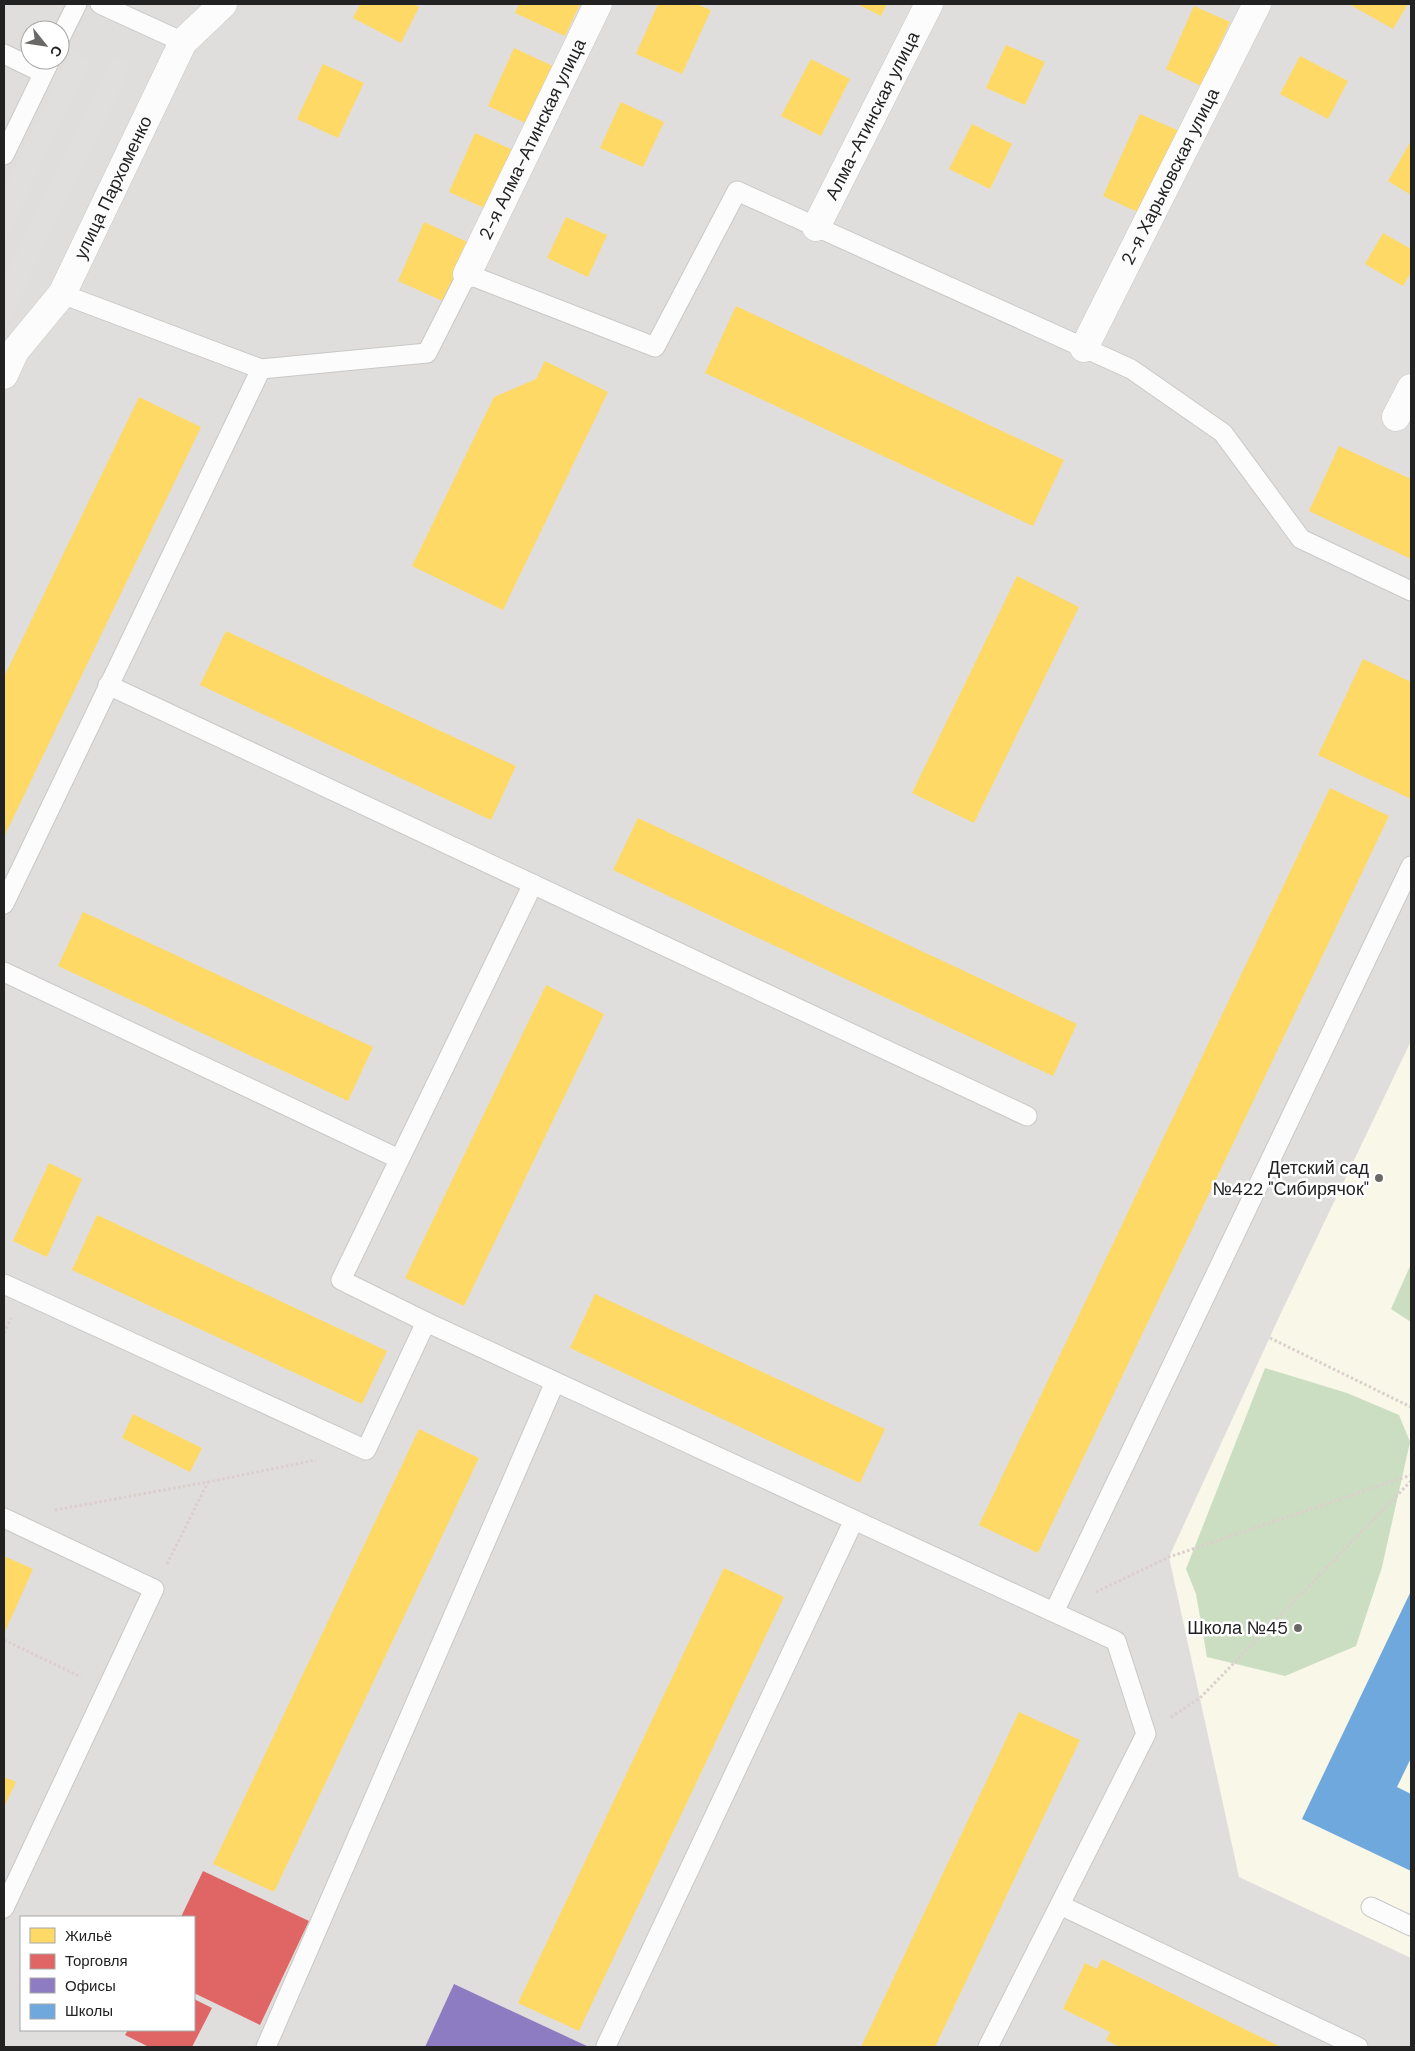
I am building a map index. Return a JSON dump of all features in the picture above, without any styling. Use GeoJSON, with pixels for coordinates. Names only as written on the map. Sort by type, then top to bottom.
{"type":"FeatureCollection","features":[{"type":"Feature","properties":{"kind":"street","name":"улица Пархоменко"},"geometry":{"type":"LineString","coordinates":[[4,375],[15,351],[62,294],[183,42],[222,4]]}},
{"type":"Feature","properties":{"kind":"street","name":"2-я Алма-Атинская улица"},"geometry":{"type":"LineString","coordinates":[[467,274],[598,4]]}},
{"type":"Feature","properties":{"kind":"street","name":"Алма-Атинская улица"},"geometry":{"type":"LineString","coordinates":[[816,227],[929,4]]}},
{"type":"Feature","properties":{"kind":"street","name":"2-я Харьковская улица"},"geometry":{"type":"LineString","coordinates":[[1084,348],[1257,4]]}},
{"type":"Feature","properties":{"kind":"street"},"geometry":{"type":"LineString","coordinates":[[1396,417],[1411,388]]}},
{"type":"Feature","properties":{"kind":"lane"},"geometry":{"type":"LineString","coordinates":[[68,20],[76,4]]}},
{"type":"Feature","properties":{"kind":"lane"},"geometry":{"type":"LineString","coordinates":[[100,4],[183,42]]}},
{"type":"Feature","properties":{"kind":"lane"},"geometry":{"type":"LineString","coordinates":[[4,54],[20,59]]}},
{"type":"Feature","properties":{"kind":"lane"},"geometry":{"type":"LineString","coordinates":[[4,155],[44,70]]}},
{"type":"Feature","properties":{"kind":"lane"},"geometry":{"type":"LineString","coordinates":[[62,294],[261,369],[427,353],[467,274],[655,347],[737,191],[1131,370],[1223,433],[1302,539],[1411,591]]}},
{"type":"Feature","properties":{"kind":"lane"},"geometry":{"type":"LineString","coordinates":[[4,904],[261,369]]}},
{"type":"Feature","properties":{"kind":"lane"},"geometry":{"type":"LineString","coordinates":[[108,685],[1027,1116]]}},
{"type":"Feature","properties":{"kind":"lane"},"geometry":{"type":"LineString","coordinates":[[1054,1612],[1411,866]]}},
{"type":"Feature","properties":{"kind":"lane"},"geometry":{"type":"LineString","coordinates":[[533,884],[341,1280],[426,1322],[1116,1641],[1146,1734],[988,2047]]}},
{"type":"Feature","properties":{"kind":"lane"},"geometry":{"type":"LineString","coordinates":[[4,972],[399,1159]]}},
{"type":"Feature","properties":{"kind":"lane"},"geometry":{"type":"LineString","coordinates":[[4,1284],[366,1450],[426,1322]]}},
{"type":"Feature","properties":{"kind":"lane"},"geometry":{"type":"LineString","coordinates":[[266,2047],[555,1382]]}},
{"type":"Feature","properties":{"kind":"lane"},"geometry":{"type":"LineString","coordinates":[[4,1908],[154,1589],[5,1519]]}},
{"type":"Feature","properties":{"kind":"lane"},"geometry":{"type":"LineString","coordinates":[[606,2046],[854,1520]]}},
{"type":"Feature","properties":{"kind":"lane"},"geometry":{"type":"LineString","coordinates":[[1060,1905],[1358,2047]]}},
{"type":"Feature","properties":{"kind":"lane"},"geometry":{"type":"LineString","coordinates":[[1371,1907],[1411,1926]]}},
{"type":"Feature","properties":{"kind":"path"},"geometry":{"type":"LineString","coordinates":[[1270,1338],[1411,1407]]}},
{"type":"Feature","properties":{"kind":"path"},"geometry":{"type":"LineString","coordinates":[[5,1519],[208,1482],[366,1450]]}},
{"type":"Feature","properties":{"kind":"path"},"geometry":{"type":"LineString","coordinates":[[1054,1612],[1169,1557],[1411,1475]]}},
{"type":"Feature","properties":{"kind":"path"},"geometry":{"type":"LineString","coordinates":[[1146,1734],[1200,1698],[1411,1481]]}},
{"type":"Feature","properties":{"kind":"path"},"geometry":{"type":"LineString","coordinates":[[154,1589],[208,1482]]}},
{"type":"Feature","properties":{"kind":"path"},"geometry":{"type":"LineString","coordinates":[[4,1640],[107,1689]]}},
{"type":"Feature","properties":{"kind":"shaded area"},"geometry":{"type":"Polygon","coordinates":[[[4,4],[1411,4],[1411,2047],[4,2047],[4,4]]]}},
{"type":"Feature","properties":{"kind":"shaded area"},"geometry":{"type":"Polygon","coordinates":[[[71,51],[91,61],[4,243],[4,191],[62,70],[70,70],[71,51]]]}},
{"type":"Feature","properties":{"kind":"shaded area"},"geometry":{"type":"Polygon","coordinates":[[[112,56],[131,65],[4,331],[4,280],[112,56]]]}},
{"type":"Feature","properties":{"kind":"shaded area","name":"Школа №45"},"geometry":{"type":"Polygon","coordinates":[[[1411,1041],[1411,1958],[1239,1877],[1169,1557],[1280,1315],[1411,1041]]]}},
{"type":"Feature","properties":{"kind":"green space"},"geometry":{"type":"Polygon","coordinates":[[[1411,1264],[1411,1322],[1391,1309],[1411,1264]]]}},
{"type":"Feature","properties":{"kind":"green space"},"geometry":{"type":"Polygon","coordinates":[[[1265,1368],[1347,1393],[1399,1415],[1410,1442],[1382,1567],[1356,1646],[1285,1676],[1207,1657],[1196,1594],[1186,1569],[1265,1368]]]}},
{"type":"Feature","properties":{"kind":"building: Жильё"},"geometry":{"type":"Polygon","coordinates":[[[360,4],[413,4],[419,7],[401,43],[353,18],[360,4]]]}},
{"type":"Feature","properties":{"kind":"building: Жильё"},"geometry":{"type":"Polygon","coordinates":[[[519,4],[580,4],[565,36],[515,13],[519,4]]]}},
{"type":"Feature","properties":{"kind":"building: Жильё"},"geometry":{"type":"Polygon","coordinates":[[[658,4],[697,4],[711,10],[682,74],[636,54],[658,4]]]}},
{"type":"Feature","properties":{"kind":"building: Жильё"},"geometry":{"type":"Polygon","coordinates":[[[857,4],[887,4],[881,16],[857,4]]]}},
{"type":"Feature","properties":{"kind":"building: Жильё"},"geometry":{"type":"Polygon","coordinates":[[[1349,4],[1408,4],[1393,29],[1349,4]]]}},
{"type":"Feature","properties":{"kind":"building: Жильё"},"geometry":{"type":"Polygon","coordinates":[[[1194,6],[1230,22],[1201,86],[1166,69],[1194,6]]]}},
{"type":"Feature","properties":{"kind":"building: Жильё"},"geometry":{"type":"Polygon","coordinates":[[[1006,45],[1045,62],[1025,105],[986,88],[1006,45]]]}},
{"type":"Feature","properties":{"kind":"building: Жильё"},"geometry":{"type":"Polygon","coordinates":[[[514,48],[557,68],[532,126],[488,106],[514,48]]]}},
{"type":"Feature","properties":{"kind":"building: Жильё"},"geometry":{"type":"Polygon","coordinates":[[[1300,56],[1348,81],[1328,119],[1280,94],[1300,56]]]}},
{"type":"Feature","properties":{"kind":"building: Жильё"},"geometry":{"type":"Polygon","coordinates":[[[811,59],[850,79],[821,136],[781,116],[811,59]]]}},
{"type":"Feature","properties":{"kind":"building: Жильё"},"geometry":{"type":"Polygon","coordinates":[[[323,64],[364,83],[338,138],[297,119],[323,64]]]}},
{"type":"Feature","properties":{"kind":"building: Жильё"},"geometry":{"type":"Polygon","coordinates":[[[621,102],[664,122],[643,167],[600,148],[621,102]]]}},
{"type":"Feature","properties":{"kind":"building: Жильё"},"geometry":{"type":"Polygon","coordinates":[[[1140,114],[1184,133],[1146,216],[1103,196],[1140,114]]]}},
{"type":"Feature","properties":{"kind":"building: Жильё"},"geometry":{"type":"Polygon","coordinates":[[[972,124],[1012,144],[990,189],[949,169],[972,124]]]}},
{"type":"Feature","properties":{"kind":"building: Жильё"},"geometry":{"type":"Polygon","coordinates":[[[475,133],[515,151],[489,210],[449,192],[475,133]]]}},
{"type":"Feature","properties":{"kind":"building: Жильё"},"geometry":{"type":"Polygon","coordinates":[[[1411,141],[1411,195],[1388,181],[1411,141]]]}},
{"type":"Feature","properties":{"kind":"building: Жильё"},"geometry":{"type":"Polygon","coordinates":[[[566,217],[607,235],[588,277],[547,258],[566,217]]]}},
{"type":"Feature","properties":{"kind":"building: Жильё"},"geometry":{"type":"Polygon","coordinates":[[[424,222],[472,244],[445,302],[398,281],[424,222]]]}},
{"type":"Feature","properties":{"kind":"building: Жильё"},"geometry":{"type":"Polygon","coordinates":[[[1383,233],[1411,249],[1411,272],[1403,286],[1365,264],[1383,233]]]}},
{"type":"Feature","properties":{"kind":"building: Жильё"},"geometry":{"type":"Polygon","coordinates":[[[736,306],[1064,460],[1033,526],[705,373],[736,306]]]}},
{"type":"Feature","properties":{"kind":"building: Жильё"},"geometry":{"type":"Polygon","coordinates":[[[545,361],[608,392],[503,610],[412,566],[494,397],[536,379],[545,361]]]}},
{"type":"Feature","properties":{"kind":"building: Жильё"},"geometry":{"type":"Polygon","coordinates":[[[139,397],[201,427],[4,837],[4,677],[139,397]]]}},
{"type":"Feature","properties":{"kind":"building: Жильё"},"geometry":{"type":"Polygon","coordinates":[[[1339,446],[1411,479],[1411,559],[1309,511],[1339,446]]]}},
{"type":"Feature","properties":{"kind":"building: Жильё"},"geometry":{"type":"Polygon","coordinates":[[[1017,576],[1079,607],[974,823],[912,793],[1017,576]]]}},
{"type":"Feature","properties":{"kind":"building: Жильё"},"geometry":{"type":"Polygon","coordinates":[[[226,631],[516,766],[491,820],[200,685],[226,631]]]}},
{"type":"Feature","properties":{"kind":"building: Жильё"},"geometry":{"type":"Polygon","coordinates":[[[1363,659],[1411,682],[1411,799],[1318,755],[1363,659]]]}},
{"type":"Feature","properties":{"kind":"building: Жильё"},"geometry":{"type":"Polygon","coordinates":[[[1330,788],[1389,816],[1038,1553],[979,1525],[1330,788]]]}},
{"type":"Feature","properties":{"kind":"building: Жильё"},"geometry":{"type":"Polygon","coordinates":[[[638,818],[1077,1024],[1053,1076],[613,870],[638,818]]]}},
{"type":"Feature","properties":{"kind":"building: Жильё"},"geometry":{"type":"Polygon","coordinates":[[[83,912],[373,1047],[348,1101],[58,966],[83,912]]]}},
{"type":"Feature","properties":{"kind":"building: Жильё"},"geometry":{"type":"Polygon","coordinates":[[[546,985],[604,1014],[464,1306],[405,1278],[546,985]]]}},
{"type":"Feature","properties":{"kind":"building: Жильё"},"geometry":{"type":"Polygon","coordinates":[[[49,1163],[82,1179],[47,1257],[13,1241],[49,1163]]]}},
{"type":"Feature","properties":{"kind":"building: Жильё"},"geometry":{"type":"Polygon","coordinates":[[[97,1215],[387,1351],[362,1404],[72,1270],[97,1215]]]}},
{"type":"Feature","properties":{"kind":"building: Жильё"},"geometry":{"type":"Polygon","coordinates":[[[595,1294],[885,1429],[860,1483],[570,1348],[595,1294]]]}},
{"type":"Feature","properties":{"kind":"building: Жильё"},"geometry":{"type":"Polygon","coordinates":[[[133,1414],[202,1448],[190,1472],[122,1438],[133,1414]]]}},
{"type":"Feature","properties":{"kind":"building: Жильё"},"geometry":{"type":"Polygon","coordinates":[[[419,1429],[479,1458],[274,1892],[213,1864],[419,1429]]]}},
{"type":"Feature","properties":{"kind":"building: Жильё"},"geometry":{"type":"Polygon","coordinates":[[[4,1556],[33,1569],[4,1634],[4,1556]]]}},
{"type":"Feature","properties":{"kind":"building: Жильё"},"geometry":{"type":"Polygon","coordinates":[[[724,1568],[784,1597],[579,2031],[518,2003],[724,1568]]]}},
{"type":"Feature","properties":{"kind":"building: Жильё"},"geometry":{"type":"Polygon","coordinates":[[[1019,1712],[1080,1740],[935,2047],[861,2047],[1019,1712]]]}},
{"type":"Feature","properties":{"kind":"building: Жильё"},"geometry":{"type":"Polygon","coordinates":[[[4,1777],[16,1782],[4,1807],[4,1777]]]}},
{"type":"Feature","properties":{"kind":"building: Жильё"},"geometry":{"type":"Polygon","coordinates":[[[1102,1959],[1281,2047],[1120,2047],[1106,2040],[1110,2032],[1063,2009],[1085,1963],[1097,1969],[1102,1959]]]}},
{"type":"Feature","properties":{"kind":"building: Торговля"},"geometry":{"type":"Polygon","coordinates":[[[203,1871],[309,1921],[260,2025],[195,1993],[195,1916],[181,1916],[203,1871]]]}},
{"type":"Feature","properties":{"kind":"building: Торговля"},"geometry":{"type":"Polygon","coordinates":[[[195,2000],[212,2008],[192,2047],[149,2047],[125,2035],[127,2031],[195,2031],[195,2000]]]}},
{"type":"Feature","properties":{"kind":"building: Офисы"},"geometry":{"type":"Polygon","coordinates":[[[454,1984],[589,2047],[425,2047],[454,1984]]]}},
{"type":"Feature","properties":{"kind":"building: Школы"},"geometry":{"type":"Polygon","coordinates":[[[1411,1591],[1411,1758],[1397,1787],[1411,1794],[1411,1871],[1302,1819],[1411,1591]]]}},
{"type":"Feature","properties":{"kind":"place","name":"Детский сад №422 \"Сибирячок\""},"geometry":{"type":"Point","coordinates":[1379,1178]}},
{"type":"Feature","properties":{"kind":"place","name":"Школа №45"},"geometry":{"type":"Point","coordinates":[1298,1628]}}]}
